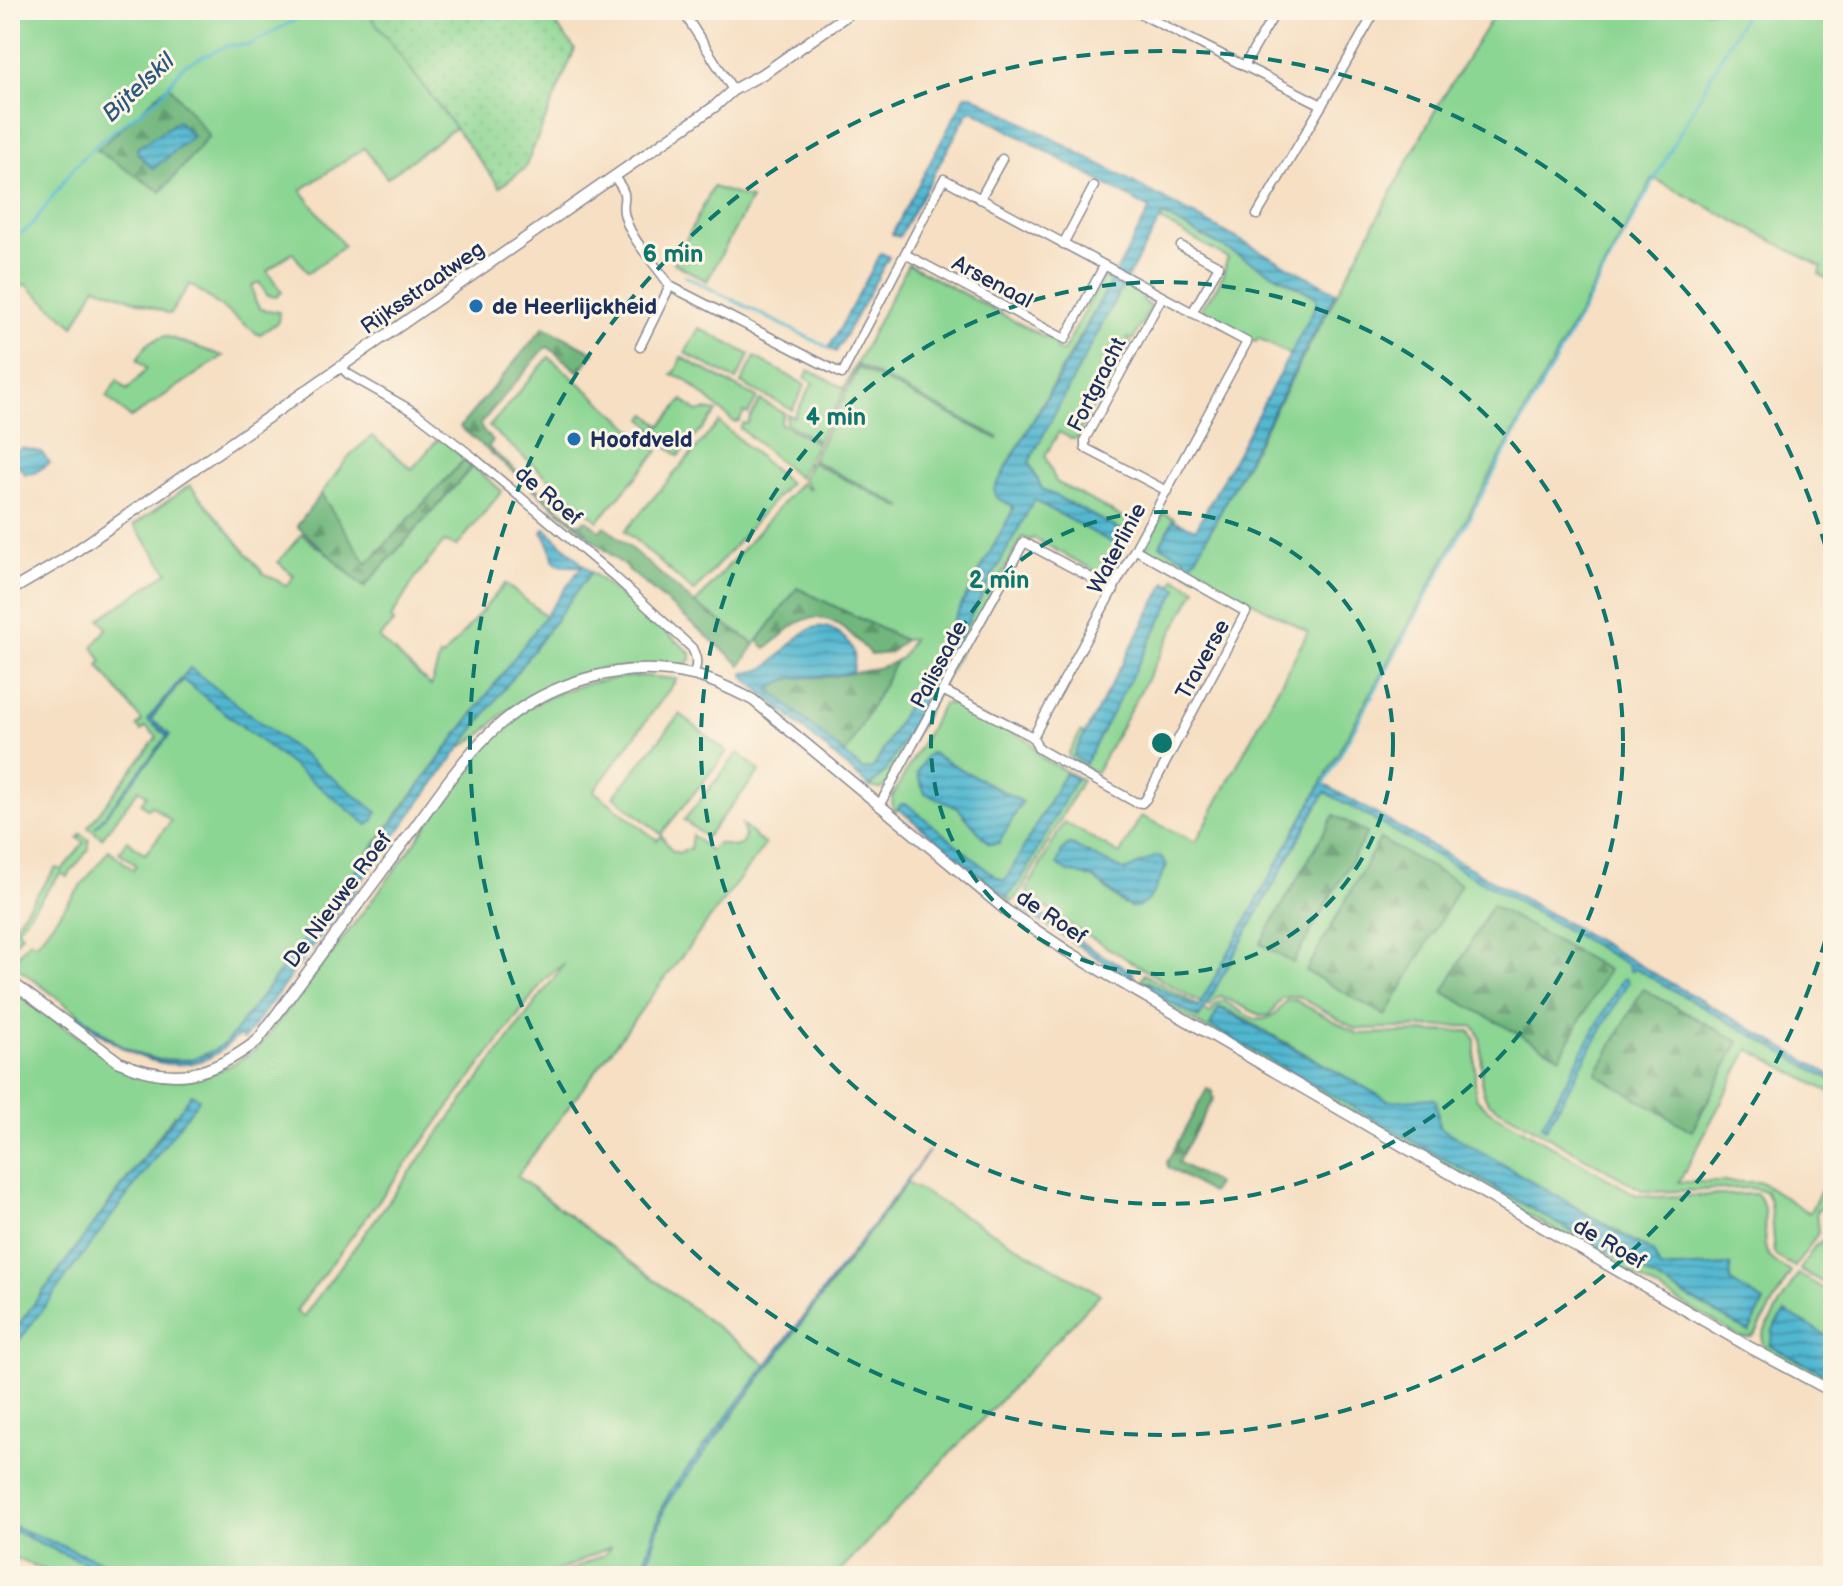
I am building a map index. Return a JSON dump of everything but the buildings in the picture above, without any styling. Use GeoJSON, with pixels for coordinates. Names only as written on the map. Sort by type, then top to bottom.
{"type":"FeatureCollection","features":[{"type":"Feature","properties":{"kind":"street"},"geometry":{"type":"LineString","coordinates":[[682,10],[733,90]]}},
{"type":"Feature","properties":{"kind":"street","name":"Rijksstraatweg"},"geometry":{"type":"LineString","coordinates":[[10,591],[63,560],[714,107],[733,90],[766,72],[854,10]]}},
{"type":"Feature","properties":{"kind":"street"},"geometry":{"type":"LineString","coordinates":[[1133,10],[1322,105]]}},
{"type":"Feature","properties":{"kind":"street"},"geometry":{"type":"LineString","coordinates":[[1244,66],[1277,10]]}},
{"type":"Feature","properties":{"kind":"street"},"geometry":{"type":"LineString","coordinates":[[1257,215],[1376,10]]}},
{"type":"Feature","properties":{"kind":"street"},"geometry":{"type":"LineString","coordinates":[[980,199],[1002,159]]}},
{"type":"Feature","properties":{"kind":"street","name":"Waterlinie"},"geometry":{"type":"LineString","coordinates":[[614,177],[626,196],[624,215],[670,286],[842,374],[944,179],[1247,342],[1033,737]]}},
{"type":"Feature","properties":{"kind":"street"},"geometry":{"type":"LineString","coordinates":[[1063,244],[1094,186]]}},
{"type":"Feature","properties":{"kind":"street"},"geometry":{"type":"LineString","coordinates":[[1181,246],[1219,266],[1192,313]]}},
{"type":"Feature","properties":{"kind":"street","name":"Arsenaal"},"geometry":{"type":"LineString","coordinates":[[905,254],[1065,339],[1108,268]]}},
{"type":"Feature","properties":{"kind":"street"},"geometry":{"type":"LineString","coordinates":[[640,347],[670,286]]}},
{"type":"Feature","properties":{"kind":"street","name":"Fortgracht"},"geometry":{"type":"LineString","coordinates":[[1162,297],[1085,439],[1085,448],[1167,491]]}},
{"type":"Feature","properties":{"kind":"street","name":"de Roef"},"geometry":{"type":"LineString","coordinates":[[341,367],[416,413],[615,577],[692,648],[697,657],[693,675],[720,683],[753,700],[1007,911],[1080,959],[1833,1392]]}},
{"type":"Feature","properties":{"kind":"street","name":"Palissade"},"geometry":{"type":"LineString","coordinates":[[879,806],[1024,542],[1114,590]]}},
{"type":"Feature","properties":{"kind":"street","name":"Traverse"},"geometry":{"type":"LineString","coordinates":[[1033,737],[1038,748],[1135,802],[1142,803],[1153,785],[1246,612],[1136,550]]}},
{"type":"Feature","properties":{"kind":"street","name":"De Nieuwe Roef"},"geometry":{"type":"LineString","coordinates":[[10,981],[119,1062],[138,1070],[164,1075],[190,1074],[232,1060],[257,1041],[450,781],[486,736],[516,710],[551,690],[597,676],[658,671],[693,675]]}},
{"type":"Feature","properties":{"kind":"street"},"geometry":{"type":"LineString","coordinates":[[944,691],[1033,737]]}},
{"type":"Feature","properties":{"kind":"green space"},"geometry":{"type":"Polygon","coordinates":[[[10,10],[367,10],[456,127],[387,178],[364,148],[301,190],[344,246],[308,273],[292,252],[267,271],[282,292],[276,297],[267,295],[259,282],[252,286],[255,301],[261,309],[279,312],[278,322],[259,335],[190,284],[170,314],[96,286],[74,326],[25,284],[10,297],[10,10]],[[169,85],[97,150],[161,192],[209,136],[169,85]]]}},
{"type":"Feature","properties":{"kind":"green space"},"geometry":{"type":"Polygon","coordinates":[[[366,10],[545,10],[575,49],[525,168],[500,187],[366,10]]]}},
{"type":"Feature","properties":{"kind":"green space"},"geometry":{"type":"Polygon","coordinates":[[[1497,10],[1833,10],[1833,282],[1819,274],[1822,267],[1653,178],[1201,1003],[1078,930],[1028,895],[1027,890],[1064,822],[1120,854],[1141,816],[1196,842],[1308,632],[1197,572],[1194,576],[1145,548],[1164,513],[1175,519],[1160,545],[1196,558],[1437,107],[1497,10]],[[1072,844],[1061,853],[1124,905],[1161,876],[1167,865],[1157,856],[1132,870],[1121,871],[1072,844]]]}},
{"type":"Feature","properties":{"kind":"green space"},"geometry":{"type":"Polygon","coordinates":[[[169,85],[209,136],[161,192],[97,150],[169,85]],[[178,121],[139,147],[138,154],[153,168],[193,136],[178,121]]]}},
{"type":"Feature","properties":{"kind":"green space"},"geometry":{"type":"Polygon","coordinates":[[[713,187],[751,199],[707,281],[674,263],[713,187]]]}},
{"type":"Feature","properties":{"kind":"green space"},"geometry":{"type":"Polygon","coordinates":[[[1164,215],[1315,296],[1317,304],[1290,355],[1258,338],[1256,342],[1205,315],[1202,306],[1223,276],[1228,258],[1160,220],[1164,215]]]}},
{"type":"Feature","properties":{"kind":"green space"},"geometry":{"type":"Polygon","coordinates":[[[908,264],[1046,338],[1051,337],[1057,343],[1056,349],[1063,352],[1103,277],[1111,282],[994,489],[1013,506],[1012,512],[875,765],[863,770],[845,755],[896,661],[902,657],[912,639],[904,640],[797,588],[755,644],[695,604],[800,483],[810,488],[802,480],[811,462],[902,508],[812,460],[859,368],[998,439],[858,365],[818,441],[786,423],[787,414],[794,417],[813,383],[805,378],[809,370],[844,388],[908,264]]]}},
{"type":"Feature","properties":{"kind":"green space"},"geometry":{"type":"Polygon","coordinates":[[[1123,285],[1146,296],[1142,301],[1151,306],[1133,340],[1127,340],[1131,343],[1120,363],[1116,364],[1081,429],[1080,438],[1072,439],[1059,432],[1045,456],[1056,482],[1137,525],[1111,574],[1103,575],[1034,538],[1029,540],[1022,537],[888,785],[881,789],[870,787],[887,770],[1034,500],[1118,546],[1126,538],[1125,532],[1042,489],[1029,462],[1123,285]]]}},
{"type":"Feature","properties":{"kind":"green space"},"geometry":{"type":"Polygon","coordinates":[[[544,327],[594,352],[579,372],[548,347],[545,348],[480,424],[493,441],[488,447],[578,524],[586,520],[600,531],[605,526],[695,604],[755,644],[741,665],[460,427],[544,327]]]}},
{"type":"Feature","properties":{"kind":"green space"},"geometry":{"type":"Polygon","coordinates":[[[699,328],[750,355],[736,380],[685,353],[699,328]]]}},
{"type":"Feature","properties":{"kind":"green space"},"geometry":{"type":"Polygon","coordinates":[[[165,336],[223,356],[131,418],[107,397],[117,380],[127,390],[147,369],[137,360],[148,343],[165,336]]]}},
{"type":"Feature","properties":{"kind":"green space","name":"Hoofdveld"},"geometry":{"type":"Polygon","coordinates":[[[549,357],[658,451],[598,521],[489,427],[549,357]]]}},
{"type":"Feature","properties":{"kind":"green space"},"geometry":{"type":"Polygon","coordinates":[[[681,357],[757,398],[748,414],[744,412],[739,421],[734,422],[686,380],[672,375],[681,357]]]}},
{"type":"Feature","properties":{"kind":"green space"},"geometry":{"type":"Polygon","coordinates":[[[755,357],[805,385],[792,410],[741,383],[755,357]]]}},
{"type":"Feature","properties":{"kind":"green space"},"geometry":{"type":"Polygon","coordinates":[[[683,400],[697,412],[717,412],[678,456],[643,419],[647,414],[661,426],[683,400]]]}},
{"type":"Feature","properties":{"kind":"green space"},"geometry":{"type":"Polygon","coordinates":[[[760,400],[784,413],[780,423],[817,443],[799,478],[740,428],[743,423],[747,424],[760,400]]]}},
{"type":"Feature","properties":{"kind":"green space"},"geometry":{"type":"Polygon","coordinates":[[[719,422],[789,483],[694,592],[625,531],[719,422]]]}},
{"type":"Feature","properties":{"kind":"green space"},"geometry":{"type":"Polygon","coordinates":[[[372,436],[412,469],[440,437],[465,459],[366,565],[321,494],[350,455],[372,436]]]}},
{"type":"Feature","properties":{"kind":"green space"},"geometry":{"type":"Polygon","coordinates":[[[465,459],[473,466],[364,587],[297,526],[321,494],[367,564],[465,459]]]}},
{"type":"Feature","properties":{"kind":"green space"},"geometry":{"type":"Polygon","coordinates":[[[473,466],[502,491],[457,546],[444,542],[416,577],[391,618],[394,622],[379,638],[431,686],[440,656],[443,657],[505,584],[546,616],[230,1038],[218,1049],[189,1060],[157,1059],[123,1047],[14,965],[14,960],[30,940],[36,944],[109,850],[133,870],[136,865],[119,852],[127,840],[145,854],[171,821],[151,805],[148,809],[141,803],[147,795],[139,789],[102,838],[88,827],[157,737],[146,727],[141,731],[137,726],[142,721],[98,665],[102,661],[93,647],[107,628],[100,619],[168,572],[134,525],[190,485],[263,573],[287,586],[294,576],[278,562],[302,534],[364,587],[473,466]]]}},
{"type":"Feature","properties":{"kind":"green space"},"geometry":{"type":"Polygon","coordinates":[[[591,572],[691,653],[691,660],[680,668],[609,668],[569,677],[536,692],[460,748],[591,572]]]}},
{"type":"Feature","properties":{"kind":"green space"},"geometry":{"type":"Polygon","coordinates":[[[1175,578],[1196,589],[1096,773],[1071,760],[1068,754],[1081,732],[1085,734],[1074,756],[1177,588],[1172,585],[1175,578]]]}},
{"type":"Feature","properties":{"kind":"green space"},"geometry":{"type":"Polygon","coordinates":[[[797,588],[904,640],[890,653],[871,655],[838,624],[818,618],[796,624],[766,648],[758,641],[797,588]]]}},
{"type":"Feature","properties":{"kind":"green space"},"geometry":{"type":"Polygon","coordinates":[[[896,661],[845,755],[768,689],[787,679],[850,674],[896,661]]]}},
{"type":"Feature","properties":{"kind":"green space"},"geometry":{"type":"Polygon","coordinates":[[[627,677],[677,679],[594,791],[657,840],[662,836],[671,850],[678,853],[690,849],[692,835],[710,851],[718,843],[735,847],[742,844],[745,836],[742,825],[765,845],[517,1176],[767,1365],[672,1489],[662,1507],[640,1576],[558,1576],[606,1554],[610,1547],[547,1576],[138,1576],[10,1525],[10,1353],[122,1200],[175,1114],[10,1336],[10,989],[103,1054],[146,1075],[188,1079],[233,1064],[258,1048],[395,870],[475,755],[504,724],[549,697],[579,686],[627,677]],[[565,963],[545,979],[296,1311],[303,1317],[565,963]]]}},
{"type":"Feature","properties":{"kind":"green space"},"geometry":{"type":"Polygon","coordinates":[[[943,704],[952,704],[1030,741],[1040,757],[1082,780],[1022,890],[1012,902],[1006,898],[1021,880],[1075,779],[1064,774],[1007,880],[1003,882],[898,808],[893,810],[892,797],[943,704]],[[931,753],[918,778],[925,793],[958,808],[989,844],[999,843],[1022,802],[931,753]]]}},
{"type":"Feature","properties":{"kind":"green space"},"geometry":{"type":"Polygon","coordinates":[[[680,714],[727,752],[661,834],[614,796],[680,714]]]}},
{"type":"Feature","properties":{"kind":"green space"},"geometry":{"type":"Polygon","coordinates":[[[738,753],[760,771],[706,837],[684,820],[738,753]]]}},
{"type":"Feature","properties":{"kind":"green space"},"geometry":{"type":"Polygon","coordinates":[[[1325,792],[1629,965],[1632,971],[1636,969],[1833,1081],[1833,1094],[1749,1049],[1679,1182],[1761,1182],[1809,1213],[1833,1169],[1833,1203],[1816,1211],[1818,1233],[1795,1267],[1774,1253],[1770,1201],[1765,1191],[1749,1188],[1642,1190],[1489,1103],[1482,1084],[1481,1042],[1473,1026],[1356,1029],[1298,996],[1282,998],[1269,1015],[1262,1016],[1221,996],[1210,1007],[1206,1005],[1325,792]]]}},
{"type":"Feature","properties":{"kind":"green space"},"geometry":{"type":"Polygon","coordinates":[[[1334,815],[1367,833],[1293,963],[1260,944],[1334,815]]]}},
{"type":"Feature","properties":{"kind":"green space"},"geometry":{"type":"Polygon","coordinates":[[[81,834],[89,840],[89,849],[67,877],[61,873],[17,929],[22,934],[10,950],[10,931],[56,868],[62,870],[84,843],[78,838],[81,834]]]}},
{"type":"Feature","properties":{"kind":"green space"},"geometry":{"type":"Polygon","coordinates":[[[1380,839],[1461,884],[1386,1016],[1306,971],[1380,839]]]}},
{"type":"Feature","properties":{"kind":"green space"},"geometry":{"type":"Polygon","coordinates":[[[1492,905],[1608,970],[1560,1057],[1443,992],[1492,905]]]}},
{"type":"Feature","properties":{"kind":"green space"},"geometry":{"type":"Polygon","coordinates":[[[1144,974],[1199,1006],[1194,1009],[1146,981],[1142,987],[1198,1018],[1204,1010],[1210,1014],[1217,1003],[1224,1001],[1249,1016],[1263,1019],[1278,1011],[1286,1001],[1295,1000],[1358,1034],[1470,1031],[1475,1039],[1475,1093],[1487,1109],[1637,1195],[1757,1194],[1764,1208],[1765,1242],[1769,1257],[1791,1272],[1756,1333],[1742,1338],[1136,988],[1144,974]],[[1223,1007],[1210,1026],[1749,1332],[1764,1302],[1732,1284],[1729,1265],[1660,1269],[1653,1252],[1439,1127],[1436,1101],[1389,1101],[1223,1007]]]}},
{"type":"Feature","properties":{"kind":"green space"},"geometry":{"type":"Polygon","coordinates":[[[1643,989],[1739,1042],[1692,1131],[1596,1074],[1643,989]]]}},
{"type":"Feature","properties":{"kind":"green space"},"geometry":{"type":"Polygon","coordinates":[[[1207,1089],[1213,1092],[1211,1096],[1214,1098],[1178,1162],[1217,1184],[1211,1193],[1168,1167],[1167,1162],[1207,1089]]]}},
{"type":"Feature","properties":{"kind":"green space"},"geometry":{"type":"Polygon","coordinates":[[[907,1183],[1100,1294],[835,1576],[644,1576],[665,1506],[907,1183]]]}},
{"type":"Feature","properties":{"kind":"green space"},"geometry":{"type":"Polygon","coordinates":[[[1822,1241],[1832,1242],[1828,1249],[1833,1252],[1833,1288],[1800,1270],[1814,1247],[1822,1241]]]}},
{"type":"Feature","properties":{"kind":"green space"},"geometry":{"type":"Polygon","coordinates":[[[1798,1274],[1833,1294],[1833,1339],[1785,1312],[1769,1345],[1833,1378],[1833,1385],[1766,1351],[1763,1345],[1765,1330],[1798,1274]]]}},
{"type":"Feature","properties":{"kind":"green space"},"geometry":{"type":"Polygon","coordinates":[[[10,1529],[124,1576],[59,1576],[10,1556],[10,1529]]]}},
{"type":"Feature","properties":{"kind":"water"},"geometry":{"type":"Polygon","coordinates":[[[966,95],[972,95],[1336,292],[1196,558],[1188,567],[1184,564],[1185,558],[1160,545],[1173,520],[1196,529],[1317,304],[1315,296],[1163,215],[1029,462],[1042,489],[1125,533],[1126,538],[1118,546],[1034,500],[887,770],[870,787],[745,678],[744,673],[768,666],[795,640],[814,628],[825,627],[836,632],[853,650],[855,660],[852,672],[789,678],[769,689],[863,770],[875,765],[1012,512],[1013,506],[997,498],[994,489],[1071,356],[1150,209],[972,110],[899,237],[892,234],[966,95]]]}},
{"type":"Feature","properties":{"kind":"water"},"geometry":{"type":"Polygon","coordinates":[[[178,121],[193,136],[153,169],[138,154],[137,148],[178,121]]]}},
{"type":"Feature","properties":{"kind":"water"},"geometry":{"type":"Polygon","coordinates":[[[881,253],[889,257],[836,352],[829,348],[881,253]]]}},
{"type":"Feature","properties":{"kind":"water"},"geometry":{"type":"Polygon","coordinates":[[[22,448],[41,452],[50,463],[34,473],[25,474],[14,460],[16,451],[22,448]]]}},
{"type":"Feature","properties":{"kind":"water"},"geometry":{"type":"Polygon","coordinates":[[[545,528],[591,572],[244,1039],[239,1036],[208,1058],[171,1064],[154,1061],[121,1047],[76,1016],[78,1013],[124,1048],[165,1061],[206,1054],[230,1038],[582,566],[555,562],[542,532],[545,528]]]}},
{"type":"Feature","properties":{"kind":"water"},"geometry":{"type":"Polygon","coordinates":[[[1166,582],[1178,589],[1085,764],[1073,756],[1166,582]]]}},
{"type":"Feature","properties":{"kind":"water"},"geometry":{"type":"Polygon","coordinates":[[[190,668],[377,812],[374,820],[368,825],[183,680],[151,719],[170,735],[95,828],[167,736],[147,720],[190,668]]]}},
{"type":"Feature","properties":{"kind":"water"},"geometry":{"type":"Polygon","coordinates":[[[931,753],[1022,802],[999,843],[989,844],[958,808],[925,793],[917,773],[931,753]]]}},
{"type":"Feature","properties":{"kind":"water"},"geometry":{"type":"Polygon","coordinates":[[[1065,773],[1076,779],[1021,880],[1007,898],[898,808],[901,804],[907,804],[996,877],[1005,881],[1065,773]]]}},
{"type":"Feature","properties":{"kind":"water"},"geometry":{"type":"Polygon","coordinates":[[[1322,783],[1833,1076],[1833,1081],[1636,969],[1630,971],[1628,965],[1325,792],[1199,1018],[1142,987],[1141,982],[1146,981],[1198,1008],[1322,783]]]}},
{"type":"Feature","properties":{"kind":"water"},"geometry":{"type":"Polygon","coordinates":[[[1069,844],[1125,871],[1157,856],[1167,865],[1148,900],[1136,907],[1129,907],[1094,878],[1069,872],[1057,865],[1061,853],[1069,844]]]}},
{"type":"Feature","properties":{"kind":"water"},"geometry":{"type":"Polygon","coordinates":[[[1021,903],[1132,972],[1135,979],[1130,979],[1020,908],[1021,903]]]}},
{"type":"Feature","properties":{"kind":"water"},"geometry":{"type":"Polygon","coordinates":[[[1622,979],[1628,982],[1546,1129],[1542,1125],[1622,979]]]}},
{"type":"Feature","properties":{"kind":"water"},"geometry":{"type":"Polygon","coordinates":[[[1219,1007],[1389,1101],[1433,1098],[1436,1100],[1439,1127],[1653,1253],[1660,1269],[1730,1265],[1731,1282],[1764,1302],[1749,1332],[1210,1026],[1219,1007]]]}},
{"type":"Feature","properties":{"kind":"water"},"geometry":{"type":"Polygon","coordinates":[[[192,1094],[199,1099],[10,1353],[10,1336],[192,1094]]]}},
{"type":"Feature","properties":{"kind":"water"},"geometry":{"type":"Polygon","coordinates":[[[929,1151],[665,1506],[644,1576],[640,1576],[662,1507],[672,1489],[929,1151]]]}},
{"type":"Feature","properties":{"kind":"water"},"geometry":{"type":"Polygon","coordinates":[[[1785,1312],[1833,1339],[1833,1378],[1770,1346],[1773,1330],[1785,1312]]]}},
{"type":"Feature","properties":{"kind":"water"},"geometry":{"type":"Polygon","coordinates":[[[10,1525],[138,1576],[108,1571],[73,1558],[10,1529],[10,1525]]]}},
{"type":"Feature","properties":{"kind":"waterway","name":"Bijtelskil"},"geometry":{"type":"LineString","coordinates":[[10,242],[32,225],[75,166],[99,142],[160,97],[184,65],[229,45],[249,45],[304,15],[324,10]]}},
{"type":"Feature","properties":{"kind":"waterway"},"geometry":{"type":"LineString","coordinates":[[1324,784],[1747,10]]}},
{"type":"Feature","properties":{"kind":"waterway"},"geometry":{"type":"LineString","coordinates":[[685,276],[829,348]]}},
{"type":"Feature","properties":{"kind":"place","name":"de Heerlijckheid"},"geometry":{"type":"Point","coordinates":[476,306]}},
{"type":"Feature","properties":{"kind":"place","name":"Hoofdveld"},"geometry":{"type":"Point","coordinates":[574,439]}}]}
